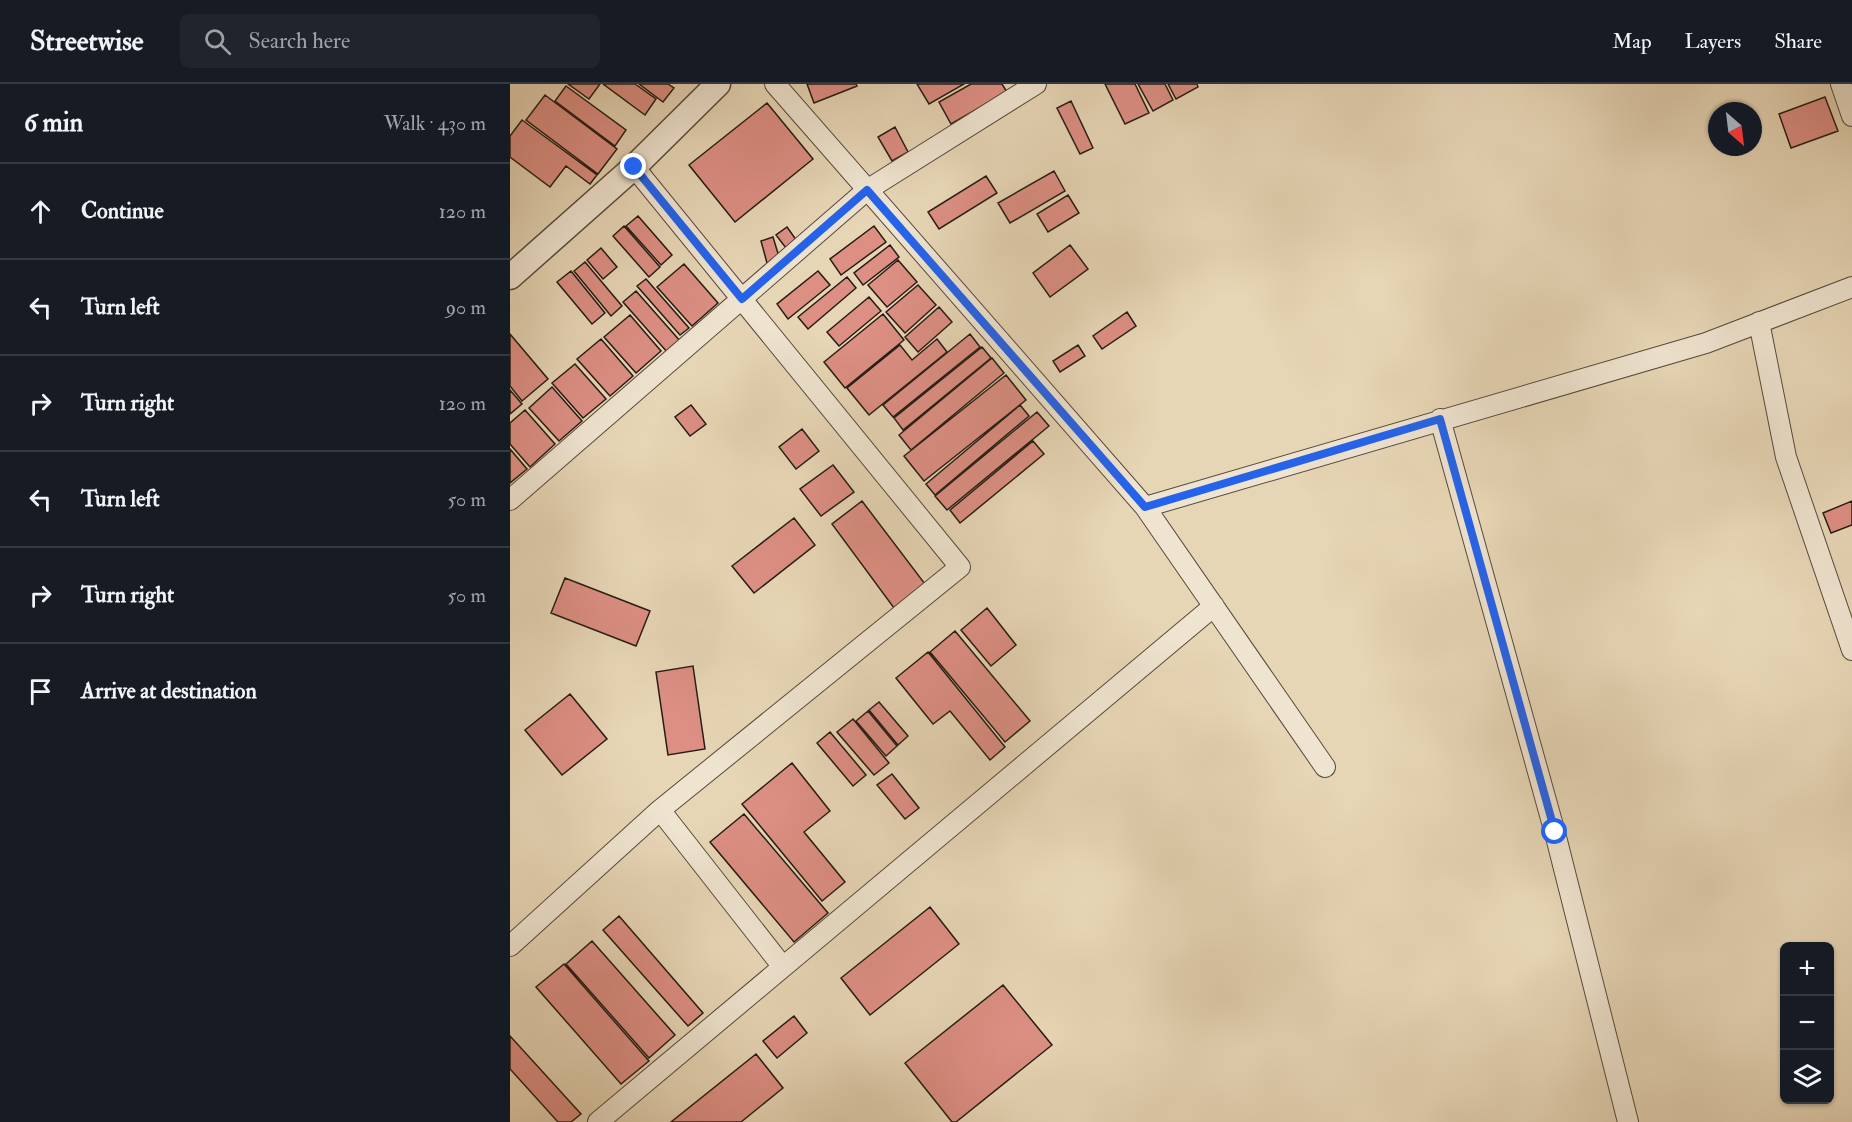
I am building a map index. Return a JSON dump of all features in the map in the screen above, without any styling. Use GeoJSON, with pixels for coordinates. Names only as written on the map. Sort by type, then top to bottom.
{"type":"FeatureCollection","features":[{"type":"Feature","properties":{"kind":"street"},"geometry":{"type":"LineString","coordinates":[[510,277],[634,167],[718,84]]}},
{"type":"Feature","properties":{"kind":"street"},"geometry":{"type":"LineString","coordinates":[[775,84],[1145,507],[1325,767]]}},
{"type":"Feature","properties":{"kind":"street"},"geometry":{"type":"LineString","coordinates":[[510,500],[867,190],[1036,84]]}},
{"type":"Feature","properties":{"kind":"street"},"geometry":{"type":"LineString","coordinates":[[1841,84],[1852,116]]}},
{"type":"Feature","properties":{"kind":"street"},"geometry":{"type":"LineString","coordinates":[[510,946],[660,810],[960,567],[634,167]]}},
{"type":"Feature","properties":{"kind":"street"},"geometry":{"type":"LineString","coordinates":[[1145,507],[1706,343],[1852,286]]}},
{"type":"Feature","properties":{"kind":"street"},"geometry":{"type":"LineString","coordinates":[[1759,322],[1786,457],[1820,562],[1852,650]]}},
{"type":"Feature","properties":{"kind":"street"},"geometry":{"type":"LineString","coordinates":[[1440,419],[1555,832],[1628,1122]]}},
{"type":"Feature","properties":{"kind":"street"},"geometry":{"type":"LineString","coordinates":[[598,1122],[1214,606]]}},
{"type":"Feature","properties":{"kind":"street"},"geometry":{"type":"LineString","coordinates":[[660,810],[783,967]]}},
{"type":"Feature","properties":{"kind":"building"},"geometry":{"type":"Polygon","coordinates":[[[568,84],[600,84],[589,99],[568,84]]]}},
{"type":"Feature","properties":{"kind":"building"},"geometry":{"type":"Polygon","coordinates":[[[603,84],[635,84],[656,99],[645,115],[603,84]]]}},
{"type":"Feature","properties":{"kind":"building"},"geometry":{"type":"Polygon","coordinates":[[[639,84],[668,84],[674,88],[663,102],[639,84]]]}},
{"type":"Feature","properties":{"kind":"building"},"geometry":{"type":"Polygon","coordinates":[[[807,84],[856,84],[857,86],[814,103],[807,84]]]}},
{"type":"Feature","properties":{"kind":"building"},"geometry":{"type":"Polygon","coordinates":[[[917,84],[964,84],[929,104],[917,84]]]}},
{"type":"Feature","properties":{"kind":"building"},"geometry":{"type":"Polygon","coordinates":[[[971,84],[1002,84],[1007,92],[951,124],[939,102],[971,84]]]}},
{"type":"Feature","properties":{"kind":"building"},"geometry":{"type":"Polygon","coordinates":[[[1105,84],[1135,84],[1149,113],[1125,124],[1105,84]]]}},
{"type":"Feature","properties":{"kind":"building"},"geometry":{"type":"Polygon","coordinates":[[[1138,84],[1165,84],[1173,100],[1153,111],[1138,84]]]}},
{"type":"Feature","properties":{"kind":"building"},"geometry":{"type":"Polygon","coordinates":[[[1168,84],[1197,84],[1198,87],[1176,99],[1168,84]]]}},
{"type":"Feature","properties":{"kind":"building"},"geometry":{"type":"Polygon","coordinates":[[[566,86],[626,130],[615,146],[555,101],[566,86]]]}},
{"type":"Feature","properties":{"kind":"building"},"geometry":{"type":"Polygon","coordinates":[[[545,95],[617,149],[598,174],[526,120],[545,95]]]}},
{"type":"Feature","properties":{"kind":"building"},"geometry":{"type":"Polygon","coordinates":[[[1825,97],[1838,131],[1791,148],[1779,114],[1825,97]]]}},
{"type":"Feature","properties":{"kind":"building"},"geometry":{"type":"Polygon","coordinates":[[[1071,101],[1093,148],[1080,154],[1057,108],[1071,101]]]}},
{"type":"Feature","properties":{"kind":"building"},"geometry":{"type":"Polygon","coordinates":[[[767,103],[813,159],[735,222],[689,165],[767,103]]]}},
{"type":"Feature","properties":{"kind":"building"},"geometry":{"type":"Polygon","coordinates":[[[522,120],[597,175],[590,184],[566,166],[550,187],[510,157],[510,136],[522,120]]]}},
{"type":"Feature","properties":{"kind":"building"},"geometry":{"type":"Polygon","coordinates":[[[895,127],[908,152],[892,161],[878,137],[895,127]]]}},
{"type":"Feature","properties":{"kind":"building"},"geometry":{"type":"Polygon","coordinates":[[[1054,171],[1065,191],[1010,223],[998,203],[1054,171]]]}},
{"type":"Feature","properties":{"kind":"building"},"geometry":{"type":"Polygon","coordinates":[[[986,176],[997,193],[939,229],[928,212],[986,176]]]}},
{"type":"Feature","properties":{"kind":"building"},"geometry":{"type":"Polygon","coordinates":[[[1068,195],[1079,213],[1048,232],[1037,214],[1068,195]]]}},
{"type":"Feature","properties":{"kind":"building"},"geometry":{"type":"Polygon","coordinates":[[[638,216],[672,255],[661,265],[626,226],[638,216]]]}},
{"type":"Feature","properties":{"kind":"building"},"geometry":{"type":"Polygon","coordinates":[[[624,226],[660,267],[649,277],[613,236],[624,226]]]}},
{"type":"Feature","properties":{"kind":"building"},"geometry":{"type":"Polygon","coordinates":[[[874,226],[886,242],[841,275],[830,259],[874,226]]]}},
{"type":"Feature","properties":{"kind":"building"},"geometry":{"type":"Polygon","coordinates":[[[787,227],[797,241],[786,248],[776,235],[787,227]]]}},
{"type":"Feature","properties":{"kind":"building"},"geometry":{"type":"Polygon","coordinates":[[[773,237],[780,260],[767,263],[761,241],[773,237]]]}},
{"type":"Feature","properties":{"kind":"building"},"geometry":{"type":"Polygon","coordinates":[[[890,245],[899,257],[863,285],[854,273],[890,245]]]}},
{"type":"Feature","properties":{"kind":"building"},"geometry":{"type":"Polygon","coordinates":[[[1070,245],[1088,269],[1050,297],[1033,273],[1070,245]]]}},
{"type":"Feature","properties":{"kind":"building"},"geometry":{"type":"Polygon","coordinates":[[[601,248],[617,267],[603,279],[587,260],[601,248]]]}},
{"type":"Feature","properties":{"kind":"building"},"geometry":{"type":"Polygon","coordinates":[[[898,260],[917,282],[887,307],[868,285],[898,260]]]}},
{"type":"Feature","properties":{"kind":"building"},"geometry":{"type":"Polygon","coordinates":[[[585,262],[622,306],[611,316],[574,271],[585,262]]]}},
{"type":"Feature","properties":{"kind":"building"},"geometry":{"type":"Polygon","coordinates":[[[684,264],[718,303],[692,326],[657,287],[684,264]]]}},
{"type":"Feature","properties":{"kind":"building"},"geometry":{"type":"Polygon","coordinates":[[[571,271],[605,313],[592,324],[557,282],[571,271]]]}},
{"type":"Feature","properties":{"kind":"building"},"geometry":{"type":"Polygon","coordinates":[[[818,271],[830,285],[788,319],[777,304],[818,271]]]}},
{"type":"Feature","properties":{"kind":"building"},"geometry":{"type":"Polygon","coordinates":[[[847,277],[856,288],[808,329],[798,317],[847,277]]]}},
{"type":"Feature","properties":{"kind":"building"},"geometry":{"type":"Polygon","coordinates":[[[646,279],[689,328],[680,335],[637,286],[646,279]]]}},
{"type":"Feature","properties":{"kind":"building"},"geometry":{"type":"Polygon","coordinates":[[[918,285],[936,305],[905,333],[886,312],[918,285]]]}},
{"type":"Feature","properties":{"kind":"building"},"geometry":{"type":"Polygon","coordinates":[[[636,291],[681,342],[668,353],[623,302],[636,291]]]}},
{"type":"Feature","properties":{"kind":"building"},"geometry":{"type":"Polygon","coordinates":[[[869,297],[881,311],[839,346],[827,332],[869,297]]]}},
{"type":"Feature","properties":{"kind":"building"},"geometry":{"type":"Polygon","coordinates":[[[939,307],[952,322],[918,352],[905,337],[939,307]]]}},
{"type":"Feature","properties":{"kind":"building"},"geometry":{"type":"Polygon","coordinates":[[[1127,312],[1136,326],[1102,349],[1093,336],[1127,312]]]}},
{"type":"Feature","properties":{"kind":"building"},"geometry":{"type":"Polygon","coordinates":[[[883,314],[904,340],[845,388],[824,362],[883,314]]]}},
{"type":"Feature","properties":{"kind":"building"},"geometry":{"type":"Polygon","coordinates":[[[630,315],[661,351],[636,373],[604,337],[630,315]]]}},
{"type":"Feature","properties":{"kind":"building"},"geometry":{"type":"Polygon","coordinates":[[[510,334],[548,379],[522,401],[510,386],[510,334]]]}},
{"type":"Feature","properties":{"kind":"building"},"geometry":{"type":"Polygon","coordinates":[[[970,334],[980,347],[893,417],[883,405],[970,334]]]}},
{"type":"Feature","properties":{"kind":"building"},"geometry":{"type":"Polygon","coordinates":[[[601,339],[633,376],[610,396],[577,359],[601,339]]]}},
{"type":"Feature","properties":{"kind":"building"},"geometry":{"type":"Polygon","coordinates":[[[937,339],[947,352],[869,415],[847,388],[900,345],[912,360],[937,339]]]}},
{"type":"Feature","properties":{"kind":"building"},"geometry":{"type":"Polygon","coordinates":[[[1078,345],[1085,356],[1060,372],[1053,361],[1078,345]]]}},
{"type":"Feature","properties":{"kind":"building"},"geometry":{"type":"Polygon","coordinates":[[[982,347],[991,358],[903,430],[894,418],[982,347]]]}},
{"type":"Feature","properties":{"kind":"building"},"geometry":{"type":"Polygon","coordinates":[[[992,358],[1004,373],[911,450],[899,435],[992,358]]]}},
{"type":"Feature","properties":{"kind":"building"},"geometry":{"type":"Polygon","coordinates":[[[575,364],[606,399],[583,418],[552,383],[575,364]]]}},
{"type":"Feature","properties":{"kind":"building"},"geometry":{"type":"Polygon","coordinates":[[[1006,375],[1026,400],[924,481],[904,456],[1006,375]]]}},
{"type":"Feature","properties":{"kind":"building"},"geometry":{"type":"Polygon","coordinates":[[[552,387],[582,421],[559,441],[529,408],[552,387]]]}},
{"type":"Feature","properties":{"kind":"building"},"geometry":{"type":"Polygon","coordinates":[[[510,390],[522,404],[510,414],[510,390]]]}},
{"type":"Feature","properties":{"kind":"building"},"geometry":{"type":"Polygon","coordinates":[[[691,405],[706,424],[690,436],[675,417],[691,405]]]}},
{"type":"Feature","properties":{"kind":"building"},"geometry":{"type":"Polygon","coordinates":[[[1020,405],[1029,416],[935,495],[926,484],[1020,405]]]}},
{"type":"Feature","properties":{"kind":"building"},"geometry":{"type":"Polygon","coordinates":[[[525,410],[555,444],[530,467],[510,444],[510,423],[525,410]]]}},
{"type":"Feature","properties":{"kind":"building"},"geometry":{"type":"Polygon","coordinates":[[[1037,412],[1049,426],[947,510],[935,496],[1037,412]]]}},
{"type":"Feature","properties":{"kind":"building"},"geometry":{"type":"Polygon","coordinates":[[[802,429],[819,451],[796,469],[779,447],[802,429]]]}},
{"type":"Feature","properties":{"kind":"building"},"geometry":{"type":"Polygon","coordinates":[[[1033,441],[1044,454],[960,523],[950,510],[1033,441]]]}},
{"type":"Feature","properties":{"kind":"building"},"geometry":{"type":"Polygon","coordinates":[[[510,449],[527,469],[510,483],[510,449]]]}},
{"type":"Feature","properties":{"kind":"building"},"geometry":{"type":"Polygon","coordinates":[[[833,465],[854,492],[821,516],[800,489],[833,465]]]}},
{"type":"Feature","properties":{"kind":"building"},"geometry":{"type":"Polygon","coordinates":[[[862,501],[925,584],[894,608],[832,524],[862,501]]]}},
{"type":"Feature","properties":{"kind":"building"},"geometry":{"type":"Polygon","coordinates":[[[1852,501],[1852,525],[1831,533],[1823,513],[1852,501]]]}},
{"type":"Feature","properties":{"kind":"building"},"geometry":{"type":"Polygon","coordinates":[[[794,518],[815,545],[754,593],[732,566],[794,518]]]}},
{"type":"Feature","properties":{"kind":"building"},"geometry":{"type":"Polygon","coordinates":[[[565,578],[650,611],[636,646],[551,613],[565,578]]]}},
{"type":"Feature","properties":{"kind":"building"},"geometry":{"type":"Polygon","coordinates":[[[987,608],[1016,645],[991,666],[961,630],[987,608]]]}},
{"type":"Feature","properties":{"kind":"building"},"geometry":{"type":"Polygon","coordinates":[[[955,631],[1030,721],[1005,742],[930,652],[955,631]]]}},
{"type":"Feature","properties":{"kind":"building"},"geometry":{"type":"Polygon","coordinates":[[[928,652],[1005,747],[990,760],[950,711],[933,724],[896,678],[928,652]]]}},
{"type":"Feature","properties":{"kind":"building"},"geometry":{"type":"Polygon","coordinates":[[[693,666],[705,749],[668,755],[656,672],[693,666]]]}},
{"type":"Feature","properties":{"kind":"building"},"geometry":{"type":"Polygon","coordinates":[[[570,694],[607,739],[562,775],[525,730],[570,694]]]}},
{"type":"Feature","properties":{"kind":"building"},"geometry":{"type":"Polygon","coordinates":[[[879,702],[908,736],[898,745],[869,710],[879,702]]]}},
{"type":"Feature","properties":{"kind":"building"},"geometry":{"type":"Polygon","coordinates":[[[868,711],[897,746],[886,756],[856,721],[868,711]]]}},
{"type":"Feature","properties":{"kind":"building"},"geometry":{"type":"Polygon","coordinates":[[[853,719],[889,763],[874,775],[837,732],[853,719]]]}},
{"type":"Feature","properties":{"kind":"building"},"geometry":{"type":"Polygon","coordinates":[[[830,732],[866,775],[853,786],[817,743],[830,732]]]}},
{"type":"Feature","properties":{"kind":"building"},"geometry":{"type":"Polygon","coordinates":[[[792,763],[830,811],[804,832],[845,882],[822,901],[742,804],[792,763]]]}},
{"type":"Feature","properties":{"kind":"building"},"geometry":{"type":"Polygon","coordinates":[[[892,774],[919,808],[905,819],[877,785],[892,774]]]}},
{"type":"Feature","properties":{"kind":"building"},"geometry":{"type":"Polygon","coordinates":[[[744,814],[828,913],[794,942],[710,842],[744,814]]]}},
{"type":"Feature","properties":{"kind":"building"},"geometry":{"type":"Polygon","coordinates":[[[930,907],[959,944],[870,1015],[841,978],[930,907]]]}},
{"type":"Feature","properties":{"kind":"building"},"geometry":{"type":"Polygon","coordinates":[[[619,916],[703,1013],[688,1026],[603,930],[619,916]]]}},
{"type":"Feature","properties":{"kind":"building"},"geometry":{"type":"Polygon","coordinates":[[[592,941],[675,1035],[649,1058],[566,964],[592,941]]]}},
{"type":"Feature","properties":{"kind":"building"},"geometry":{"type":"Polygon","coordinates":[[[564,964],[649,1061],[621,1084],[536,987],[564,964]]]}},
{"type":"Feature","properties":{"kind":"building"},"geometry":{"type":"Polygon","coordinates":[[[1003,985],[1052,1045],[956,1122],[952,1122],[905,1063],[1003,985]]]}},
{"type":"Feature","properties":{"kind":"building"},"geometry":{"type":"Polygon","coordinates":[[[794,1016],[807,1033],[777,1058],[763,1041],[794,1016]]]}},
{"type":"Feature","properties":{"kind":"building"},"geometry":{"type":"Polygon","coordinates":[[[510,1036],[581,1114],[571,1122],[558,1122],[510,1069],[510,1036]]]}},
{"type":"Feature","properties":{"kind":"building"},"geometry":{"type":"Polygon","coordinates":[[[756,1054],[783,1088],[741,1122],[671,1122],[756,1054]]]}},
{"type":"Feature","properties":{"kind":"route"},"geometry":{"type":"LineString","coordinates":[[634,167],[742,299],[867,190],[1145,507],[1440,419],[1555,832]]}}]}
